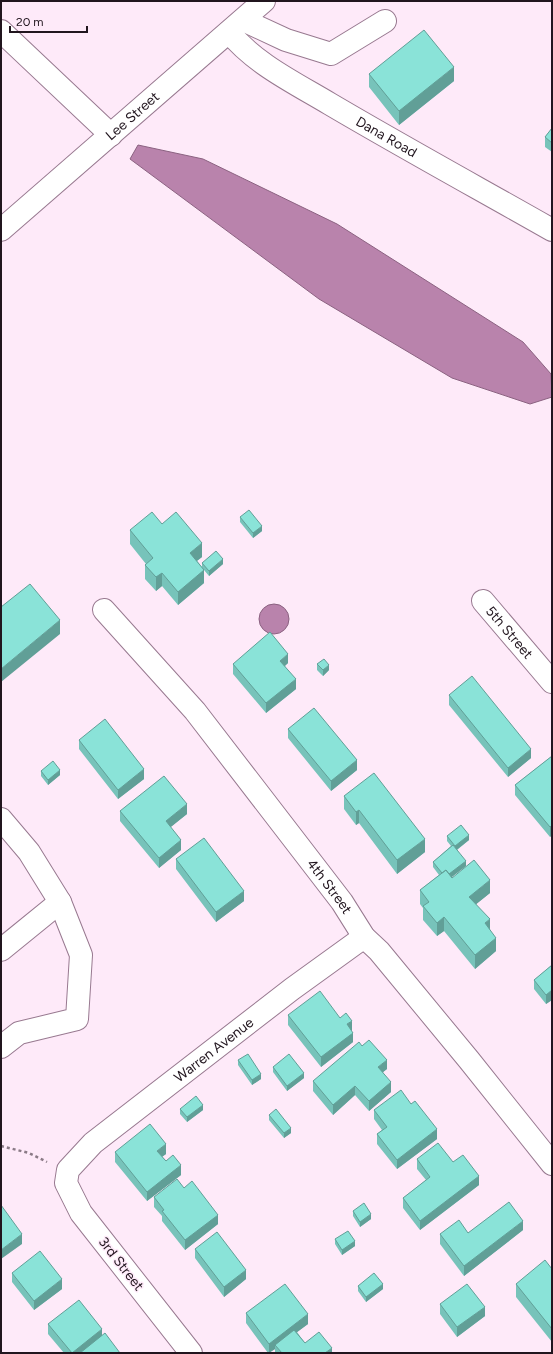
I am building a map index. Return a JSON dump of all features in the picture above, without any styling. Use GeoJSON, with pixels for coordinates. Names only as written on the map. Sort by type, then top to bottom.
{"type":"FeatureCollection","features":[{"type":"Feature","properties":{"kind":"street","name":"Lee Street"},"geometry":{"type":"LineString","coordinates":[[1,230],[264,1]]}},
{"type":"Feature","properties":{"kind":"street"},"geometry":{"type":"LineString","coordinates":[[236,26],[331,54],[385,21]]}},
{"type":"Feature","properties":{"kind":"street","name":"Dana Road"},"geometry":{"type":"LineString","coordinates":[[236,26],[235,40],[263,64],[370,128],[552,230]]}},
{"type":"Feature","properties":{"kind":"street"},"geometry":{"type":"LineString","coordinates":[[1,31],[111,135]]}},
{"type":"Feature","properties":{"kind":"street","name":"5th Street"},"geometry":{"type":"LineString","coordinates":[[483,601],[552,682]]}},
{"type":"Feature","properties":{"kind":"street","name":"4th Street"},"geometry":{"type":"LineString","coordinates":[[104,610],[195,711],[342,902],[364,937],[378,951],[469,1060],[552,1164]]}},
{"type":"Feature","properties":{"kind":"street"},"geometry":{"type":"LineString","coordinates":[[1,819],[29,852],[60,902],[81,955],[77,1019],[19,1033],[1,1048]]}},
{"type":"Feature","properties":{"kind":"street"},"geometry":{"type":"LineString","coordinates":[[1,950],[60,902]]}},
{"type":"Feature","properties":{"kind":"street","name":"Warren Avenue"},"geometry":{"type":"LineString","coordinates":[[67,1171],[93,1143],[292,989],[364,937]]}},
{"type":"Feature","properties":{"kind":"street","name":"3rd Street"},"geometry":{"type":"LineString","coordinates":[[67,1171],[66,1183],[81,1213],[191,1353]]}},
{"type":"Feature","properties":{"kind":"path"},"geometry":{"type":"LineString","coordinates":[[1,1146],[29,1153],[67,1171]]}},
{"type":"Feature","properties":{"kind":"shaded area"},"geometry":{"type":"Polygon","coordinates":[[[138,145],[203,159],[337,224],[523,342],[551,374],[552,397],[530,404],[452,378],[319,299],[130,159],[138,145]]]}},
{"type":"Feature","properties":{"kind":"shaded area"},"geometry":{"type":"Polygon","coordinates":[[[274,604],[285,608],[289,619],[285,630],[274,634],[263,630],[259,619],[263,608],[274,604]]]}},
{"type":"Feature","properties":{"kind":"building"},"geometry":{"type":"Polygon","coordinates":[[[424,30],[454,67],[399,111],[369,74],[424,30]]]}},
{"type":"Feature","properties":{"kind":"building"},"geometry":{"type":"Polygon","coordinates":[[[552,128],[552,143],[545,137],[552,128]]]}},
{"type":"Feature","properties":{"kind":"building"},"geometry":{"type":"Polygon","coordinates":[[[249,510],[262,526],[253,533],[240,517],[249,510]]]}},
{"type":"Feature","properties":{"kind":"building"},"geometry":{"type":"Polygon","coordinates":[[[152,512],[162,524],[176,512],[202,543],[190,553],[204,570],[178,592],[162,573],[156,577],[145,565],[153,558],[130,530],[152,512]]]}},
{"type":"Feature","properties":{"kind":"building"},"geometry":{"type":"Polygon","coordinates":[[[216,551],[223,559],[209,571],[202,563],[216,551]]]}},
{"type":"Feature","properties":{"kind":"building"},"geometry":{"type":"Polygon","coordinates":[[[30,584],[60,620],[1,669],[1,607],[30,584]]]}},
{"type":"Feature","properties":{"kind":"building"},"geometry":{"type":"Polygon","coordinates":[[[270,632],[288,654],[280,661],[296,679],[266,703],[233,664],[270,632]]]}},
{"type":"Feature","properties":{"kind":"building"},"geometry":{"type":"Polygon","coordinates":[[[324,659],[329,665],[323,670],[317,664],[324,659]]]}},
{"type":"Feature","properties":{"kind":"building"},"geometry":{"type":"Polygon","coordinates":[[[472,676],[531,749],[508,768],[449,695],[472,676]]]}},
{"type":"Feature","properties":{"kind":"building"},"geometry":{"type":"Polygon","coordinates":[[[314,708],[357,760],[331,781],[288,729],[314,708]]]}},
{"type":"Feature","properties":{"kind":"building"},"geometry":{"type":"Polygon","coordinates":[[[105,719],[144,769],[118,790],[79,740],[105,719]]]}},
{"type":"Feature","properties":{"kind":"building"},"geometry":{"type":"Polygon","coordinates":[[[552,756],[552,825],[550,827],[515,785],[552,756]]]}},
{"type":"Feature","properties":{"kind":"building"},"geometry":{"type":"Polygon","coordinates":[[[53,761],[60,770],[48,780],[41,771],[53,761]]]}},
{"type":"Feature","properties":{"kind":"building"},"geometry":{"type":"Polygon","coordinates":[[[374,773],[425,839],[397,860],[359,810],[356,812],[344,796],[374,773]]]}},
{"type":"Feature","properties":{"kind":"building"},"geometry":{"type":"Polygon","coordinates":[[[164,776],[187,804],[166,821],[181,840],[159,858],[120,811],[164,776]]]}},
{"type":"Feature","properties":{"kind":"building"},"geometry":{"type":"Polygon","coordinates":[[[461,825],[469,835],[455,846],[447,836],[461,825]]]}},
{"type":"Feature","properties":{"kind":"building"},"geometry":{"type":"Polygon","coordinates":[[[204,838],[244,891],[216,912],[176,859],[204,838]]]}},
{"type":"Feature","properties":{"kind":"building"},"geometry":{"type":"Polygon","coordinates":[[[453,845],[466,861],[449,874],[446,870],[442,873],[433,862],[453,845]]]}},
{"type":"Feature","properties":{"kind":"building"},"geometry":{"type":"Polygon","coordinates":[[[474,860],[490,880],[469,897],[490,919],[485,923],[496,938],[475,955],[444,917],[437,923],[423,906],[429,902],[420,890],[446,870],[452,878],[474,860]]]}},
{"type":"Feature","properties":{"kind":"building"},"geometry":{"type":"Polygon","coordinates":[[[552,965],[552,990],[546,995],[534,980],[552,965]]]}},
{"type":"Feature","properties":{"kind":"building"},"geometry":{"type":"Polygon","coordinates":[[[320,991],[340,1018],[346,1013],[352,1021],[347,1024],[353,1033],[321,1057],[288,1015],[320,991]]]}},
{"type":"Feature","properties":{"kind":"building"},"geometry":{"type":"Polygon","coordinates":[[[369,1040],[387,1060],[378,1067],[391,1082],[369,1101],[355,1086],[333,1105],[313,1081],[359,1042],[362,1046],[369,1040]]]}},
{"type":"Feature","properties":{"kind":"building"},"geometry":{"type":"Polygon","coordinates":[[[248,1054],[261,1074],[252,1080],[238,1060],[248,1054]]]}},
{"type":"Feature","properties":{"kind":"building"},"geometry":{"type":"Polygon","coordinates":[[[289,1054],[304,1073],[287,1086],[273,1067],[289,1054]]]}},
{"type":"Feature","properties":{"kind":"building"},"geometry":{"type":"Polygon","coordinates":[[[401,1090],[411,1104],[415,1101],[437,1129],[397,1160],[377,1134],[387,1127],[374,1110],[401,1090]]]}},
{"type":"Feature","properties":{"kind":"building"},"geometry":{"type":"Polygon","coordinates":[[[196,1096],[203,1105],[187,1117],[180,1109],[196,1096]]]}},
{"type":"Feature","properties":{"kind":"building"},"geometry":{"type":"Polygon","coordinates":[[[276,1109],[291,1128],[284,1133],[269,1115],[276,1109]]]}},
{"type":"Feature","properties":{"kind":"building"},"geometry":{"type":"Polygon","coordinates":[[[150,1124],[166,1144],[157,1151],[166,1161],[173,1155],[181,1165],[147,1192],[115,1152],[150,1124]]]}},
{"type":"Feature","properties":{"kind":"building"},"geometry":{"type":"Polygon","coordinates":[[[438,1143],[453,1162],[463,1155],[479,1176],[420,1221],[403,1198],[430,1177],[417,1159],[438,1143]]]}},
{"type":"Feature","properties":{"kind":"building"},"geometry":{"type":"Polygon","coordinates":[[[177,1179],[184,1188],[192,1181],[218,1215],[185,1240],[162,1211],[164,1210],[154,1197],[177,1179]]]}},
{"type":"Feature","properties":{"kind":"building"},"geometry":{"type":"Polygon","coordinates":[[[509,1202],[523,1221],[464,1266],[440,1234],[459,1220],[468,1233],[509,1202]]]}},
{"type":"Feature","properties":{"kind":"building"},"geometry":{"type":"Polygon","coordinates":[[[364,1203],[371,1214],[360,1222],[353,1211],[364,1203]]]}},
{"type":"Feature","properties":{"kind":"building"},"geometry":{"type":"Polygon","coordinates":[[[1,1205],[22,1234],[1,1250],[1,1205]]]}},
{"type":"Feature","properties":{"kind":"building"},"geometry":{"type":"Polygon","coordinates":[[[348,1231],[355,1241],[342,1250],[335,1239],[348,1231]]]}},
{"type":"Feature","properties":{"kind":"building"},"geometry":{"type":"Polygon","coordinates":[[[217,1232],[246,1270],[224,1287],[195,1249],[217,1232]]]}},
{"type":"Feature","properties":{"kind":"building"},"geometry":{"type":"Polygon","coordinates":[[[40,1251],[62,1279],[34,1301],[12,1273],[40,1251]]]}},
{"type":"Feature","properties":{"kind":"building"},"geometry":{"type":"Polygon","coordinates":[[[545,1260],[552,1269],[552,1329],[516,1284],[545,1260]]]}},
{"type":"Feature","properties":{"kind":"building"},"geometry":{"type":"Polygon","coordinates":[[[374,1273],[383,1284],[366,1297],[358,1286],[374,1273]]]}},
{"type":"Feature","properties":{"kind":"building"},"geometry":{"type":"Polygon","coordinates":[[[285,1284],[308,1314],[269,1344],[246,1313],[285,1284]]]}},
{"type":"Feature","properties":{"kind":"building"},"geometry":{"type":"Polygon","coordinates":[[[467,1284],[485,1307],[457,1327],[440,1304],[467,1284]]]}},
{"type":"Feature","properties":{"kind":"building"},"geometry":{"type":"Polygon","coordinates":[[[79,1300],[102,1329],[72,1353],[48,1324],[79,1300]]]}},
{"type":"Feature","properties":{"kind":"building"},"geometry":{"type":"Polygon","coordinates":[[[294,1330],[305,1343],[319,1332],[332,1348],[325,1353],[282,1353],[275,1345],[294,1330]]]}},
{"type":"Feature","properties":{"kind":"building"},"geometry":{"type":"Polygon","coordinates":[[[105,1333],[120,1353],[80,1353],[105,1333]]]}}]}
